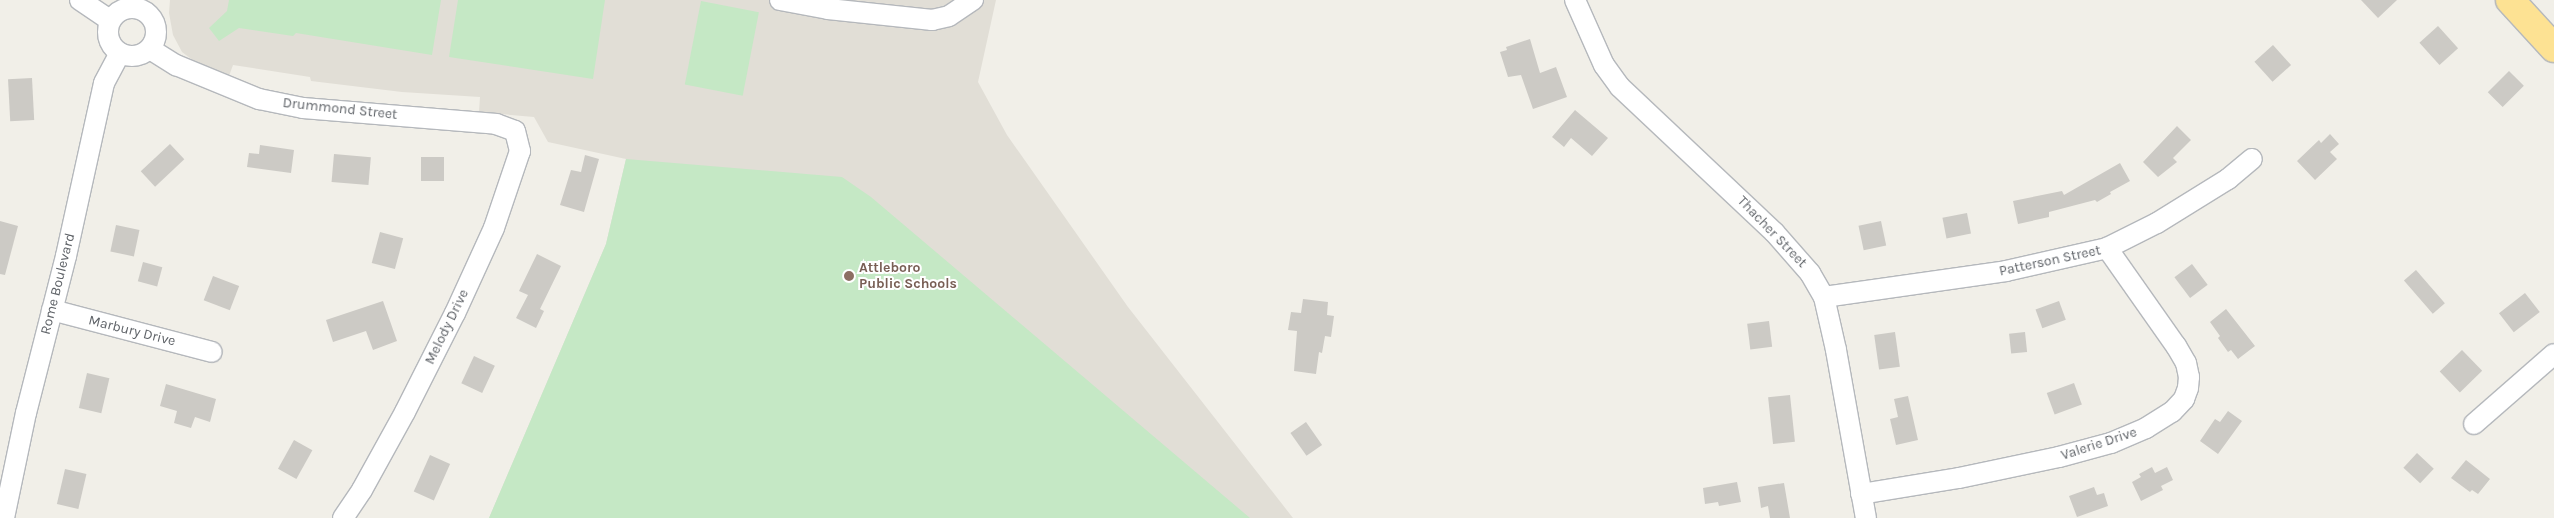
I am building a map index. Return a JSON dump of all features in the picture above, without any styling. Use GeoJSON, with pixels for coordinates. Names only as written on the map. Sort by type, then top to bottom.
{"type":"FeatureCollection","features":[{"type":"Feature","properties":{"kind":"highway"},"geometry":{"type":"LineString","coordinates":[[2510,0],[2554,48]]}},
{"type":"Feature","properties":{"kind":"street"},"geometry":{"type":"LineString","coordinates":[[80,0],[110,20]]}},
{"type":"Feature","properties":{"kind":"street"},"geometry":{"type":"LineString","coordinates":[[780,0],[828,9],[932,20],[949,16],[973,0]]}},
{"type":"Feature","properties":{"kind":"street","name":"Thacher Street"},"geometry":{"type":"LineString","coordinates":[[1575,0],[1604,65],[1620,87],[1774,232],[1810,273],[1824,297],[1836,350],[1866,518]]}},
{"type":"Feature","properties":{"kind":"street"},"geometry":{"type":"LineString","coordinates":[[145,5],[157,29],[156,40],[150,49],[132,57],[120,53],[113,48],[108,36],[110,20],[116,13],[129,7],[145,5]]}},
{"type":"Feature","properties":{"kind":"street","name":"Drummond Street"},"geometry":{"type":"LineString","coordinates":[[150,49],[176,65],[259,99],[303,108],[496,124],[509,129]]}},
{"type":"Feature","properties":{"kind":"street","name":"Rome Boulevard"},"geometry":{"type":"LineString","coordinates":[[4,518],[26,413],[52,310],[104,83],[120,53]]}},
{"type":"Feature","properties":{"kind":"street","name":"Melody Drive"},"geometry":{"type":"LineString","coordinates":[[343,518],[362,490],[405,412],[455,313],[494,228],[520,151],[515,131],[509,129]]}},
{"type":"Feature","properties":{"kind":"street","name":"Patterson Street"},"geometry":{"type":"LineString","coordinates":[[1824,297],[2006,271],[2107,248],[2157,223],[2228,179],[2252,159]]}},
{"type":"Feature","properties":{"kind":"street","name":"Valerie Drive"},"geometry":{"type":"LineString","coordinates":[[1861,494],[1959,478],[2059,457],[2111,443],[2160,421],[2184,400],[2189,377],[2186,363],[2107,248]]}},
{"type":"Feature","properties":{"kind":"street","name":"Marbury Drive"},"geometry":{"type":"LineString","coordinates":[[52,310],[212,352]]}},
{"type":"Feature","properties":{"kind":"street"},"geometry":{"type":"LineString","coordinates":[[2474,424],[2554,354]]}},
{"type":"Feature","properties":{"kind":"shaded area","name":"Attleboro Public Schools"},"geometry":{"type":"Polygon","coordinates":[[[170,0],[996,0],[978,82],[1007,135],[1128,307],[1293,518],[489,518],[606,244],[626,159],[548,142],[534,117],[479,112],[480,97],[402,92],[311,81],[310,77],[233,65],[229,76],[194,61],[182,52],[173,35],[169,13],[170,0]]]}},
{"type":"Feature","properties":{"kind":"green space"},"geometry":{"type":"Polygon","coordinates":[[[229,0],[441,0],[432,55],[296,33],[293,36],[239,28],[219,41],[209,28],[227,11],[229,0]]]}},
{"type":"Feature","properties":{"kind":"green space"},"geometry":{"type":"Polygon","coordinates":[[[458,0],[605,0],[593,79],[449,57],[458,0]]]}},
{"type":"Feature","properties":{"kind":"green space"},"geometry":{"type":"Polygon","coordinates":[[[701,1],[759,12],[743,96],[685,84],[701,1]]]}},
{"type":"Feature","properties":{"kind":"green space"},"geometry":{"type":"Polygon","coordinates":[[[626,159],[842,177],[871,197],[1250,518],[489,518],[606,244],[626,159]]]}},
{"type":"Feature","properties":{"kind":"building"},"geometry":{"type":"Polygon","coordinates":[[[2361,0],[2397,0],[2378,18],[2361,0]]]}},
{"type":"Feature","properties":{"kind":"building"},"geometry":{"type":"Polygon","coordinates":[[[2438,26],[2458,48],[2439,65],[2419,43],[2438,26]]]}},
{"type":"Feature","properties":{"kind":"building"},"geometry":{"type":"Polygon","coordinates":[[[1530,39],[1540,73],[1556,67],[1567,97],[1533,109],[1521,75],[1508,77],[1500,52],[1507,50],[1506,47],[1530,39]]]}},
{"type":"Feature","properties":{"kind":"building"},"geometry":{"type":"Polygon","coordinates":[[[2273,45],[2291,65],[2272,82],[2254,62],[2273,45]]]}},
{"type":"Feature","properties":{"kind":"building"},"geometry":{"type":"Polygon","coordinates":[[[2509,71],[2524,86],[2503,107],[2488,92],[2509,71]]]}},
{"type":"Feature","properties":{"kind":"building"},"geometry":{"type":"Polygon","coordinates":[[[32,78],[34,120],[10,121],[8,79],[32,78]]]}},
{"type":"Feature","properties":{"kind":"building"},"geometry":{"type":"Polygon","coordinates":[[[1575,110],[1608,138],[1592,156],[1571,138],[1564,147],[1552,137],[1575,110]]]}},
{"type":"Feature","properties":{"kind":"building"},"geometry":{"type":"Polygon","coordinates":[[[2177,126],[2191,140],[2173,158],[2177,162],[2158,177],[2143,162],[2177,126]]]}},
{"type":"Feature","properties":{"kind":"building"},"geometry":{"type":"Polygon","coordinates":[[[2330,134],[2339,144],[2330,152],[2337,159],[2315,180],[2297,161],[2319,140],[2321,143],[2330,134]]]}},
{"type":"Feature","properties":{"kind":"building"},"geometry":{"type":"Polygon","coordinates":[[[170,144],[184,159],[155,187],[141,171],[170,144]]]}},
{"type":"Feature","properties":{"kind":"building"},"geometry":{"type":"Polygon","coordinates":[[[260,145],[294,150],[291,173],[247,167],[249,153],[259,154],[260,145]]]}},
{"type":"Feature","properties":{"kind":"building"},"geometry":{"type":"Polygon","coordinates":[[[334,154],[371,157],[368,185],[332,182],[334,154]]]}},
{"type":"Feature","properties":{"kind":"building"},"geometry":{"type":"Polygon","coordinates":[[[585,155],[599,159],[584,212],[560,205],[571,170],[581,172],[585,155]]]}},
{"type":"Feature","properties":{"kind":"building"},"geometry":{"type":"Polygon","coordinates":[[[421,157],[444,157],[444,181],[421,181],[421,157]]]}},
{"type":"Feature","properties":{"kind":"building"},"geometry":{"type":"Polygon","coordinates":[[[2120,163],[2130,181],[2110,192],[2111,194],[2097,202],[2095,200],[2049,212],[2049,217],[2018,224],[2013,201],[2062,191],[2064,195],[2120,163]]]}},
{"type":"Feature","properties":{"kind":"building"},"geometry":{"type":"Polygon","coordinates":[[[1967,213],[1971,234],[1946,238],[1942,218],[1967,213]]]}},
{"type":"Feature","properties":{"kind":"building"},"geometry":{"type":"Polygon","coordinates":[[[0,221],[18,226],[5,275],[0,274],[0,221]]]}},
{"type":"Feature","properties":{"kind":"building"},"geometry":{"type":"Polygon","coordinates":[[[1881,221],[1886,245],[1864,250],[1859,226],[1881,221]]]}},
{"type":"Feature","properties":{"kind":"building"},"geometry":{"type":"Polygon","coordinates":[[[116,225],[139,230],[134,256],[110,251],[116,225]]]}},
{"type":"Feature","properties":{"kind":"building"},"geometry":{"type":"Polygon","coordinates":[[[380,232],[403,238],[395,269],[372,263],[380,232]]]}},
{"type":"Feature","properties":{"kind":"building"},"geometry":{"type":"Polygon","coordinates":[[[537,254],[561,266],[540,309],[544,311],[536,328],[516,318],[528,295],[519,291],[537,254]]]}},
{"type":"Feature","properties":{"kind":"building"},"geometry":{"type":"Polygon","coordinates":[[[143,262],[162,267],[157,286],[138,281],[143,262]]]}},
{"type":"Feature","properties":{"kind":"building"},"geometry":{"type":"Polygon","coordinates":[[[2192,264],[2208,285],[2190,298],[2174,277],[2192,264]]]}},
{"type":"Feature","properties":{"kind":"building"},"geometry":{"type":"Polygon","coordinates":[[[2416,270],[2445,303],[2433,314],[2404,280],[2416,270]]]}},
{"type":"Feature","properties":{"kind":"building"},"geometry":{"type":"Polygon","coordinates":[[[213,276],[239,286],[230,310],[204,300],[213,276]]]}},
{"type":"Feature","properties":{"kind":"building"},"geometry":{"type":"Polygon","coordinates":[[[2525,293],[2540,312],[2514,332],[2499,313],[2525,293]]]}},
{"type":"Feature","properties":{"kind":"building"},"geometry":{"type":"Polygon","coordinates":[[[1303,299],[1328,302],[1327,315],[1334,316],[1331,337],[1325,336],[1322,353],[1319,352],[1316,374],[1294,371],[1297,331],[1288,330],[1291,312],[1301,313],[1303,299]]]}},
{"type":"Feature","properties":{"kind":"building"},"geometry":{"type":"Polygon","coordinates":[[[383,301],[397,341],[373,350],[366,331],[333,342],[326,320],[383,301]]]}},
{"type":"Feature","properties":{"kind":"building"},"geometry":{"type":"Polygon","coordinates":[[[2059,301],[2066,320],[2042,328],[2036,310],[2059,301]]]}},
{"type":"Feature","properties":{"kind":"building"},"geometry":{"type":"Polygon","coordinates":[[[2226,309],[2255,346],[2238,359],[2231,350],[2228,352],[2210,322],[2226,309]]]}},
{"type":"Feature","properties":{"kind":"building"},"geometry":{"type":"Polygon","coordinates":[[[1769,321],[1772,347],[1750,349],[1747,324],[1769,321]]]}},
{"type":"Feature","properties":{"kind":"building"},"geometry":{"type":"Polygon","coordinates":[[[1895,332],[1900,367],[1879,370],[1874,335],[1895,332]]]}},
{"type":"Feature","properties":{"kind":"building"},"geometry":{"type":"Polygon","coordinates":[[[2025,332],[2027,352],[2011,354],[2009,334],[2025,332]]]}},
{"type":"Feature","properties":{"kind":"building"},"geometry":{"type":"Polygon","coordinates":[[[2462,350],[2482,371],[2460,392],[2440,372],[2462,350]]]}},
{"type":"Feature","properties":{"kind":"building"},"geometry":{"type":"Polygon","coordinates":[[[474,356],[495,366],[482,393],[461,383],[474,356]]]}},
{"type":"Feature","properties":{"kind":"building"},"geometry":{"type":"Polygon","coordinates":[[[87,373],[109,378],[101,413],[79,408],[87,373]]]}},
{"type":"Feature","properties":{"kind":"building"},"geometry":{"type":"Polygon","coordinates":[[[2074,383],[2082,405],[2055,415],[2047,393],[2074,383]]]}},
{"type":"Feature","properties":{"kind":"building"},"geometry":{"type":"Polygon","coordinates":[[[166,384],[216,399],[210,422],[195,417],[191,428],[174,423],[177,411],[160,406],[166,384]]]}},
{"type":"Feature","properties":{"kind":"building"},"geometry":{"type":"Polygon","coordinates":[[[1790,395],[1795,442],[1773,444],[1768,397],[1790,395]]]}},
{"type":"Feature","properties":{"kind":"building"},"geometry":{"type":"Polygon","coordinates":[[[1908,396],[1918,440],[1896,445],[1890,419],[1898,417],[1894,399],[1908,396]]]}},
{"type":"Feature","properties":{"kind":"building"},"geometry":{"type":"Polygon","coordinates":[[[2228,411],[2242,421],[2218,454],[2200,441],[2215,419],[2220,422],[2228,411]]]}},
{"type":"Feature","properties":{"kind":"building"},"geometry":{"type":"Polygon","coordinates":[[[1306,422],[1322,445],[1306,456],[1290,433],[1306,422]]]}},
{"type":"Feature","properties":{"kind":"building"},"geometry":{"type":"Polygon","coordinates":[[[294,440],[312,450],[296,479],[278,469],[294,440]]]}},
{"type":"Feature","properties":{"kind":"building"},"geometry":{"type":"Polygon","coordinates":[[[2417,453],[2434,469],[2420,483],[2403,468],[2417,453]]]}},
{"type":"Feature","properties":{"kind":"building"},"geometry":{"type":"Polygon","coordinates":[[[430,455],[450,464],[434,500],[414,492],[430,455]]]}},
{"type":"Feature","properties":{"kind":"building"},"geometry":{"type":"Polygon","coordinates":[[[2466,460],[2490,479],[2478,494],[2472,490],[2470,492],[2451,478],[2466,460]]]}},
{"type":"Feature","properties":{"kind":"building"},"geometry":{"type":"Polygon","coordinates":[[[2152,467],[2155,473],[2167,467],[2173,480],[2161,486],[2163,490],[2141,501],[2132,482],[2141,477],[2139,474],[2152,467]]]}},
{"type":"Feature","properties":{"kind":"building"},"geometry":{"type":"Polygon","coordinates":[[[65,469],[86,474],[78,509],[57,504],[65,469]]]}},
{"type":"Feature","properties":{"kind":"building"},"geometry":{"type":"Polygon","coordinates":[[[1737,482],[1741,502],[1719,506],[1718,502],[1705,504],[1703,488],[1737,482]]]}},
{"type":"Feature","properties":{"kind":"building"},"geometry":{"type":"Polygon","coordinates":[[[1784,483],[1790,518],[1770,518],[1768,506],[1761,508],[1758,487],[1784,483]]]}},
{"type":"Feature","properties":{"kind":"building"},"geometry":{"type":"Polygon","coordinates":[[[2094,487],[2097,495],[2104,493],[2108,506],[2077,517],[2069,496],[2094,487]]]}},
{"type":"Feature","properties":{"kind":"place","name":"Attleboro Public Schools"},"geometry":{"type":"Point","coordinates":[849,276]}}]}
